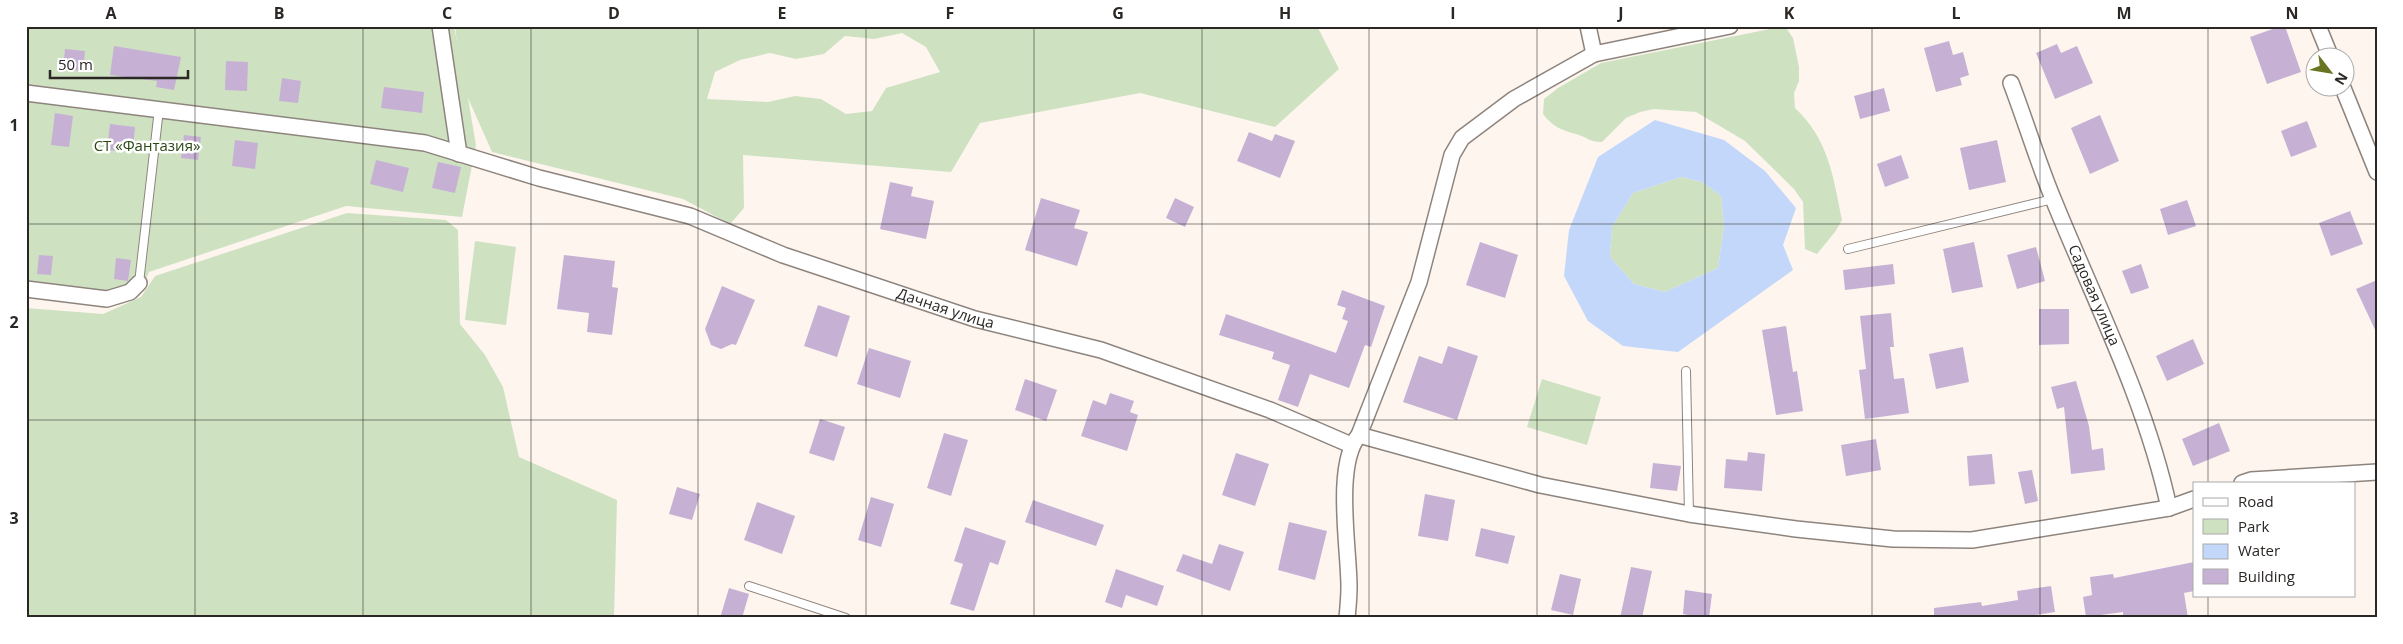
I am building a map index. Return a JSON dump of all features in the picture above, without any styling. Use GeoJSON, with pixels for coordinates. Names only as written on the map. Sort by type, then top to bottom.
{"type":"FeatureCollection","features":[{"type":"Feature","properties":{"kind":"street"},"geometry":{"type":"LineString","coordinates":[[440,26],[459,154]]}},
{"type":"Feature","properties":{"kind":"street"},"geometry":{"type":"LineString","coordinates":[[1588,26],[1594,54]]}},
{"type":"Feature","properties":{"kind":"street"},"geometry":{"type":"LineString","coordinates":[[1347,618],[1349,589],[1344,481],[1355,440],[1419,282],[1452,155],[1462,138],[1514,98],[1594,54],[1730,26]]}},
{"type":"Feature","properties":{"kind":"street"},"geometry":{"type":"LineString","coordinates":[[2318,26],[2327,48]]}},
{"type":"Feature","properties":{"kind":"street","name":"Садовая улица"},"geometry":{"type":"LineString","coordinates":[[2011,83],[2054,199],[2113,340],[2160,466],[2170,508]]}},
{"type":"Feature","properties":{"kind":"street","name":"Дачная улица"},"geometry":{"type":"LineString","coordinates":[[26,93],[425,143],[539,178],[690,216],[783,255],[975,318],[1101,350],[1355,440],[1540,485],[1689,514],[1796,529],[1883,538],[1972,540],[2170,508],[2193,499]]}},
{"type":"Feature","properties":{"kind":"street"},"geometry":{"type":"LineString","coordinates":[[2347,98],[2377,172]]}},
{"type":"Feature","properties":{"kind":"street"},"geometry":{"type":"LineString","coordinates":[[26,289],[106,299],[130,292],[138,283]]}},
{"type":"Feature","properties":{"kind":"street"},"geometry":{"type":"LineString","coordinates":[[2245,482],[2251,480],[2377,472]]}},
{"type":"Feature","properties":{"kind":"lane"},"geometry":{"type":"LineString","coordinates":[[138,283],[159,109]]}},
{"type":"Feature","properties":{"kind":"lane"},"geometry":{"type":"LineString","coordinates":[[1848,248],[2054,199]]}},
{"type":"Feature","properties":{"kind":"lane"},"geometry":{"type":"LineString","coordinates":[[1686,371],[1689,514]]}},
{"type":"Feature","properties":{"kind":"lane"},"geometry":{"type":"LineString","coordinates":[[749,586],[846,618]]}},
{"type":"Feature","properties":{"kind":"green space","name":"СТ «Фантазия»"},"geometry":{"type":"Polygon","coordinates":[[[26,26],[454,26],[457,42],[455,26],[1317,26],[1339,69],[1275,127],[1140,93],[980,123],[951,172],[743,155],[744,208],[730,224],[683,199],[492,152],[468,98],[476,145],[462,217],[346,206],[149,272],[139,296],[108,303],[26,298],[26,26]],[[902,33],[874,39],[845,36],[824,54],[796,59],[770,53],[740,60],[715,72],[707,99],[768,102],[795,96],[821,99],[846,114],[872,111],[886,88],[940,72],[926,47],[902,33]]]}},
{"type":"Feature","properties":{"kind":"green space"},"geometry":{"type":"Polygon","coordinates":[[[1785,26],[1793,38],[1799,67],[1799,81],[1794,93],[1795,108],[1815,133],[1828,160],[1842,220],[1817,254],[1805,249],[1803,202],[1794,189],[1745,141],[1696,112],[1654,109],[1640,112],[1626,118],[1602,142],[1562,129],[1550,122],[1543,114],[1544,99],[1558,88],[1601,63],[1785,26]]]}},
{"type":"Feature","properties":{"kind":"green space"},"geometry":{"type":"Polygon","coordinates":[[[1681,177],[1702,182],[1721,196],[1724,226],[1718,268],[1665,292],[1634,284],[1610,257],[1612,227],[1633,193],[1681,177]]]}},
{"type":"Feature","properties":{"kind":"green space"},"geometry":{"type":"Polygon","coordinates":[[[347,213],[446,220],[458,230],[460,324],[485,355],[503,387],[519,457],[617,500],[614,618],[26,618],[26,308],[103,314],[141,297],[155,276],[347,213]]]}},
{"type":"Feature","properties":{"kind":"green space"},"geometry":{"type":"Polygon","coordinates":[[[475,241],[516,247],[506,325],[465,320],[475,241]]]}},
{"type":"Feature","properties":{"kind":"green space"},"geometry":{"type":"Polygon","coordinates":[[[1542,379],[1601,397],[1587,445],[1527,427],[1542,379]]]}},
{"type":"Feature","properties":{"kind":"water"},"geometry":{"type":"Polygon","coordinates":[[[1655,120],[1724,140],[1765,171],[1796,208],[1783,245],[1793,270],[1678,352],[1623,346],[1588,321],[1564,276],[1569,230],[1598,157],[1655,120]],[[1681,177],[1633,193],[1612,227],[1610,257],[1634,284],[1665,292],[1718,268],[1724,226],[1721,196],[1702,182],[1681,177]]]}},
{"type":"Feature","properties":{"kind":"building"},"geometry":{"type":"Polygon","coordinates":[[[2285,26],[2301,72],[2267,84],[2250,37],[2285,26]]]}},
{"type":"Feature","properties":{"kind":"building"},"geometry":{"type":"Polygon","coordinates":[[[1949,41],[1953,55],[1963,52],[1969,75],[1960,78],[1962,85],[1936,92],[1924,48],[1949,41]]]}},
{"type":"Feature","properties":{"kind":"building"},"geometry":{"type":"Polygon","coordinates":[[[2057,44],[2061,53],[2077,46],[2093,83],[2055,99],[2036,53],[2057,44]]]}},
{"type":"Feature","properties":{"kind":"building"},"geometry":{"type":"Polygon","coordinates":[[[114,46],[181,57],[174,90],[156,87],[157,81],[110,75],[114,46]]]}},
{"type":"Feature","properties":{"kind":"building"},"geometry":{"type":"Polygon","coordinates":[[[65,49],[85,51],[83,71],[63,69],[65,49]]]}},
{"type":"Feature","properties":{"kind":"building"},"geometry":{"type":"Polygon","coordinates":[[[226,61],[248,62],[247,91],[225,90],[226,61]]]}},
{"type":"Feature","properties":{"kind":"building"},"geometry":{"type":"Polygon","coordinates":[[[282,78],[301,81],[298,103],[279,101],[282,78]]]}},
{"type":"Feature","properties":{"kind":"building"},"geometry":{"type":"Polygon","coordinates":[[[384,87],[424,92],[422,113],[381,108],[384,87]]]}},
{"type":"Feature","properties":{"kind":"building"},"geometry":{"type":"Polygon","coordinates":[[[1884,88],[1890,111],[1860,119],[1854,96],[1884,88]]]}},
{"type":"Feature","properties":{"kind":"building"},"geometry":{"type":"Polygon","coordinates":[[[55,113],[73,116],[69,147],[51,145],[55,113]]]}},
{"type":"Feature","properties":{"kind":"building"},"geometry":{"type":"Polygon","coordinates":[[[2100,115],[2119,161],[2090,174],[2071,128],[2100,115]]]}},
{"type":"Feature","properties":{"kind":"building"},"geometry":{"type":"Polygon","coordinates":[[[2307,121],[2317,147],[2291,157],[2281,131],[2307,121]]]}},
{"type":"Feature","properties":{"kind":"building"},"geometry":{"type":"Polygon","coordinates":[[[110,124],[135,127],[133,147],[122,146],[121,151],[107,150],[110,124]]]}},
{"type":"Feature","properties":{"kind":"building"},"geometry":{"type":"Polygon","coordinates":[[[1249,132],[1272,141],[1275,134],[1295,141],[1280,178],[1237,161],[1249,132]]]}},
{"type":"Feature","properties":{"kind":"building"},"geometry":{"type":"Polygon","coordinates":[[[184,135],[201,137],[198,160],[181,158],[184,135]]]}},
{"type":"Feature","properties":{"kind":"building"},"geometry":{"type":"Polygon","coordinates":[[[235,140],[258,143],[255,169],[232,166],[235,140]]]}},
{"type":"Feature","properties":{"kind":"building"},"geometry":{"type":"Polygon","coordinates":[[[1997,140],[2006,182],[1969,190],[1960,148],[1997,140]]]}},
{"type":"Feature","properties":{"kind":"building"},"geometry":{"type":"Polygon","coordinates":[[[1901,155],[1909,178],[1885,187],[1877,164],[1901,155]]]}},
{"type":"Feature","properties":{"kind":"building"},"geometry":{"type":"Polygon","coordinates":[[[376,160],[409,168],[403,192],[370,184],[376,160]]]}},
{"type":"Feature","properties":{"kind":"building"},"geometry":{"type":"Polygon","coordinates":[[[438,162],[461,167],[455,193],[432,188],[438,162]]]}},
{"type":"Feature","properties":{"kind":"building"},"geometry":{"type":"Polygon","coordinates":[[[890,182],[913,187],[911,196],[934,201],[926,239],[880,229],[890,182]]]}},
{"type":"Feature","properties":{"kind":"building"},"geometry":{"type":"Polygon","coordinates":[[[1041,198],[1080,210],[1074,228],[1088,232],[1077,266],[1025,250],[1041,198]]]}},
{"type":"Feature","properties":{"kind":"building"},"geometry":{"type":"Polygon","coordinates":[[[1175,198],[1194,207],[1185,227],[1166,218],[1175,198]]]}},
{"type":"Feature","properties":{"kind":"building"},"geometry":{"type":"Polygon","coordinates":[[[2187,200],[2196,226],[2168,235],[2160,209],[2187,200]]]}},
{"type":"Feature","properties":{"kind":"building"},"geometry":{"type":"Polygon","coordinates":[[[2350,211],[2363,244],[2331,256],[2319,223],[2350,211]]]}},
{"type":"Feature","properties":{"kind":"building"},"geometry":{"type":"Polygon","coordinates":[[[1480,242],[1518,255],[1505,298],[1466,285],[1480,242]]]}},
{"type":"Feature","properties":{"kind":"building"},"geometry":{"type":"Polygon","coordinates":[[[1974,242],[1983,287],[1952,293],[1943,249],[1974,242]]]}},
{"type":"Feature","properties":{"kind":"building"},"geometry":{"type":"Polygon","coordinates":[[[2036,247],[2045,281],[2017,289],[2007,255],[2036,247]]]}},
{"type":"Feature","properties":{"kind":"building"},"geometry":{"type":"Polygon","coordinates":[[[39,255],[53,256],[51,275],[37,274],[39,255]]]}},
{"type":"Feature","properties":{"kind":"building"},"geometry":{"type":"Polygon","coordinates":[[[564,255],[615,261],[612,287],[618,288],[612,335],[587,332],[589,313],[557,309],[564,255]]]}},
{"type":"Feature","properties":{"kind":"building"},"geometry":{"type":"Polygon","coordinates":[[[116,258],[131,260],[128,281],[114,279],[116,258]]]}},
{"type":"Feature","properties":{"kind":"building"},"geometry":{"type":"Polygon","coordinates":[[[1893,264],[1895,284],[1845,290],[1843,270],[1893,264]]]}},
{"type":"Feature","properties":{"kind":"building"},"geometry":{"type":"Polygon","coordinates":[[[2141,264],[2149,288],[2131,294],[2122,271],[2141,264]]]}},
{"type":"Feature","properties":{"kind":"building"},"geometry":{"type":"Polygon","coordinates":[[[2377,280],[2377,334],[2356,289],[2377,280]]]}},
{"type":"Feature","properties":{"kind":"building"},"geometry":{"type":"Polygon","coordinates":[[[722,286],[755,300],[736,345],[732,344],[721,349],[711,345],[705,329],[722,286]]]}},
{"type":"Feature","properties":{"kind":"building"},"geometry":{"type":"Polygon","coordinates":[[[1342,290],[1385,306],[1371,347],[1365,345],[1349,388],[1310,374],[1298,407],[1278,400],[1290,365],[1272,359],[1274,352],[1219,335],[1226,314],[1336,353],[1348,321],[1342,319],[1346,308],[1337,305],[1342,290]]]}},
{"type":"Feature","properties":{"kind":"building"},"geometry":{"type":"Polygon","coordinates":[[[818,305],[850,316],[837,357],[804,346],[818,305]]]}},
{"type":"Feature","properties":{"kind":"building"},"geometry":{"type":"Polygon","coordinates":[[[2039,309],[2069,309],[2069,344],[2039,345],[2039,309]]]}},
{"type":"Feature","properties":{"kind":"building"},"geometry":{"type":"Polygon","coordinates":[[[1891,313],[1894,347],[1890,347],[1894,379],[1904,378],[1909,413],[1865,419],[1859,370],[1866,369],[1860,316],[1891,313]]]}},
{"type":"Feature","properties":{"kind":"building"},"geometry":{"type":"Polygon","coordinates":[[[1786,326],[1793,372],[1797,371],[1803,411],[1776,415],[1762,330],[1786,326]]]}},
{"type":"Feature","properties":{"kind":"building"},"geometry":{"type":"Polygon","coordinates":[[[2193,339],[2204,364],[2167,381],[2156,356],[2193,339]]]}},
{"type":"Feature","properties":{"kind":"building"},"geometry":{"type":"Polygon","coordinates":[[[1448,346],[1478,356],[1457,420],[1403,402],[1419,356],[1442,364],[1448,346]]]}},
{"type":"Feature","properties":{"kind":"building"},"geometry":{"type":"Polygon","coordinates":[[[1963,347],[1969,382],[1936,389],[1929,354],[1963,347]]]}},
{"type":"Feature","properties":{"kind":"building"},"geometry":{"type":"Polygon","coordinates":[[[869,348],[911,361],[900,398],[857,384],[869,348]]]}},
{"type":"Feature","properties":{"kind":"building"},"geometry":{"type":"Polygon","coordinates":[[[1025,379],[1057,390],[1046,421],[1015,410],[1025,379]]]}},
{"type":"Feature","properties":{"kind":"building"},"geometry":{"type":"Polygon","coordinates":[[[2076,381],[2089,426],[2092,450],[2103,448],[2105,470],[2071,474],[2064,407],[2057,409],[2051,387],[2076,381]]]}},
{"type":"Feature","properties":{"kind":"building"},"geometry":{"type":"Polygon","coordinates":[[[1110,393],[1134,401],[1130,412],[1138,415],[1127,451],[1081,436],[1093,400],[1106,405],[1110,393]]]}},
{"type":"Feature","properties":{"kind":"building"},"geometry":{"type":"Polygon","coordinates":[[[820,419],[845,427],[834,461],[809,453],[820,419]]]}},
{"type":"Feature","properties":{"kind":"building"},"geometry":{"type":"Polygon","coordinates":[[[2219,423],[2230,451],[2193,466],[2182,439],[2219,423]]]}},
{"type":"Feature","properties":{"kind":"building"},"geometry":{"type":"Polygon","coordinates":[[[944,433],[968,440],[951,496],[927,488],[944,433]]]}},
{"type":"Feature","properties":{"kind":"building"},"geometry":{"type":"Polygon","coordinates":[[[1876,439],[1881,470],[1846,476],[1841,445],[1876,439]]]}},
{"type":"Feature","properties":{"kind":"building"},"geometry":{"type":"Polygon","coordinates":[[[1748,452],[1765,454],[1762,491],[1724,488],[1726,459],[1747,461],[1748,452]]]}},
{"type":"Feature","properties":{"kind":"building"},"geometry":{"type":"Polygon","coordinates":[[[1236,453],[1269,464],[1255,506],[1222,495],[1236,453]]]}},
{"type":"Feature","properties":{"kind":"building"},"geometry":{"type":"Polygon","coordinates":[[[1992,454],[1995,484],[1969,486],[1967,456],[1992,454]]]}},
{"type":"Feature","properties":{"kind":"building"},"geometry":{"type":"Polygon","coordinates":[[[1653,463],[1681,466],[1677,491],[1650,488],[1653,463]]]}},
{"type":"Feature","properties":{"kind":"building"},"geometry":{"type":"Polygon","coordinates":[[[2032,470],[2038,501],[2025,504],[2018,472],[2032,470]]]}},
{"type":"Feature","properties":{"kind":"building"},"geometry":{"type":"Polygon","coordinates":[[[677,487],[700,494],[692,520],[669,514],[677,487]]]}},
{"type":"Feature","properties":{"kind":"building"},"geometry":{"type":"Polygon","coordinates":[[[1425,494],[1455,500],[1448,541],[1418,536],[1425,494]]]}},
{"type":"Feature","properties":{"kind":"building"},"geometry":{"type":"Polygon","coordinates":[[[871,497],[894,504],[881,547],[858,540],[871,497]]]}},
{"type":"Feature","properties":{"kind":"building"},"geometry":{"type":"Polygon","coordinates":[[[1033,500],[1104,525],[1096,546],[1025,522],[1033,500]]]}},
{"type":"Feature","properties":{"kind":"building"},"geometry":{"type":"Polygon","coordinates":[[[757,502],[795,516],[782,554],[744,540],[757,502]]]}},
{"type":"Feature","properties":{"kind":"building"},"geometry":{"type":"Polygon","coordinates":[[[1289,522],[1327,531],[1315,580],[1278,570],[1289,522]]]}},
{"type":"Feature","properties":{"kind":"building"},"geometry":{"type":"Polygon","coordinates":[[[965,527],[1006,541],[998,565],[990,562],[974,611],[950,604],[963,564],[954,561],[965,527]]]}},
{"type":"Feature","properties":{"kind":"building"},"geometry":{"type":"Polygon","coordinates":[[[1481,528],[1515,536],[1508,564],[1475,556],[1481,528]]]}},
{"type":"Feature","properties":{"kind":"building"},"geometry":{"type":"Polygon","coordinates":[[[1219,544],[1244,552],[1230,591],[1176,571],[1183,554],[1212,564],[1219,544]]]}},
{"type":"Feature","properties":{"kind":"building"},"geometry":{"type":"Polygon","coordinates":[[[2193,562],[2193,591],[2184,593],[2188,618],[2123,618],[2123,612],[2086,617],[2083,597],[2092,595],[2090,577],[2113,574],[2114,578],[2193,562]]]}},
{"type":"Feature","properties":{"kind":"building"},"geometry":{"type":"Polygon","coordinates":[[[1631,567],[1652,571],[1642,618],[1620,618],[1631,567]]]}},
{"type":"Feature","properties":{"kind":"building"},"geometry":{"type":"Polygon","coordinates":[[[1116,569],[1164,586],[1157,606],[1126,595],[1122,608],[1105,602],[1116,569]]]}},
{"type":"Feature","properties":{"kind":"building"},"geometry":{"type":"Polygon","coordinates":[[[1560,574],[1581,579],[1573,615],[1551,610],[1560,574]]]}},
{"type":"Feature","properties":{"kind":"building"},"geometry":{"type":"Polygon","coordinates":[[[2051,586],[2055,612],[2028,616],[2028,618],[1934,618],[1934,608],[1981,602],[1982,606],[2018,600],[2017,591],[2051,586]]]}},
{"type":"Feature","properties":{"kind":"building"},"geometry":{"type":"Polygon","coordinates":[[[729,588],[749,594],[742,618],[720,618],[729,588]]]}},
{"type":"Feature","properties":{"kind":"building"},"geometry":{"type":"Polygon","coordinates":[[[1685,590],[1712,594],[1709,618],[1687,618],[1688,615],[1683,614],[1685,590]]]}}]}
